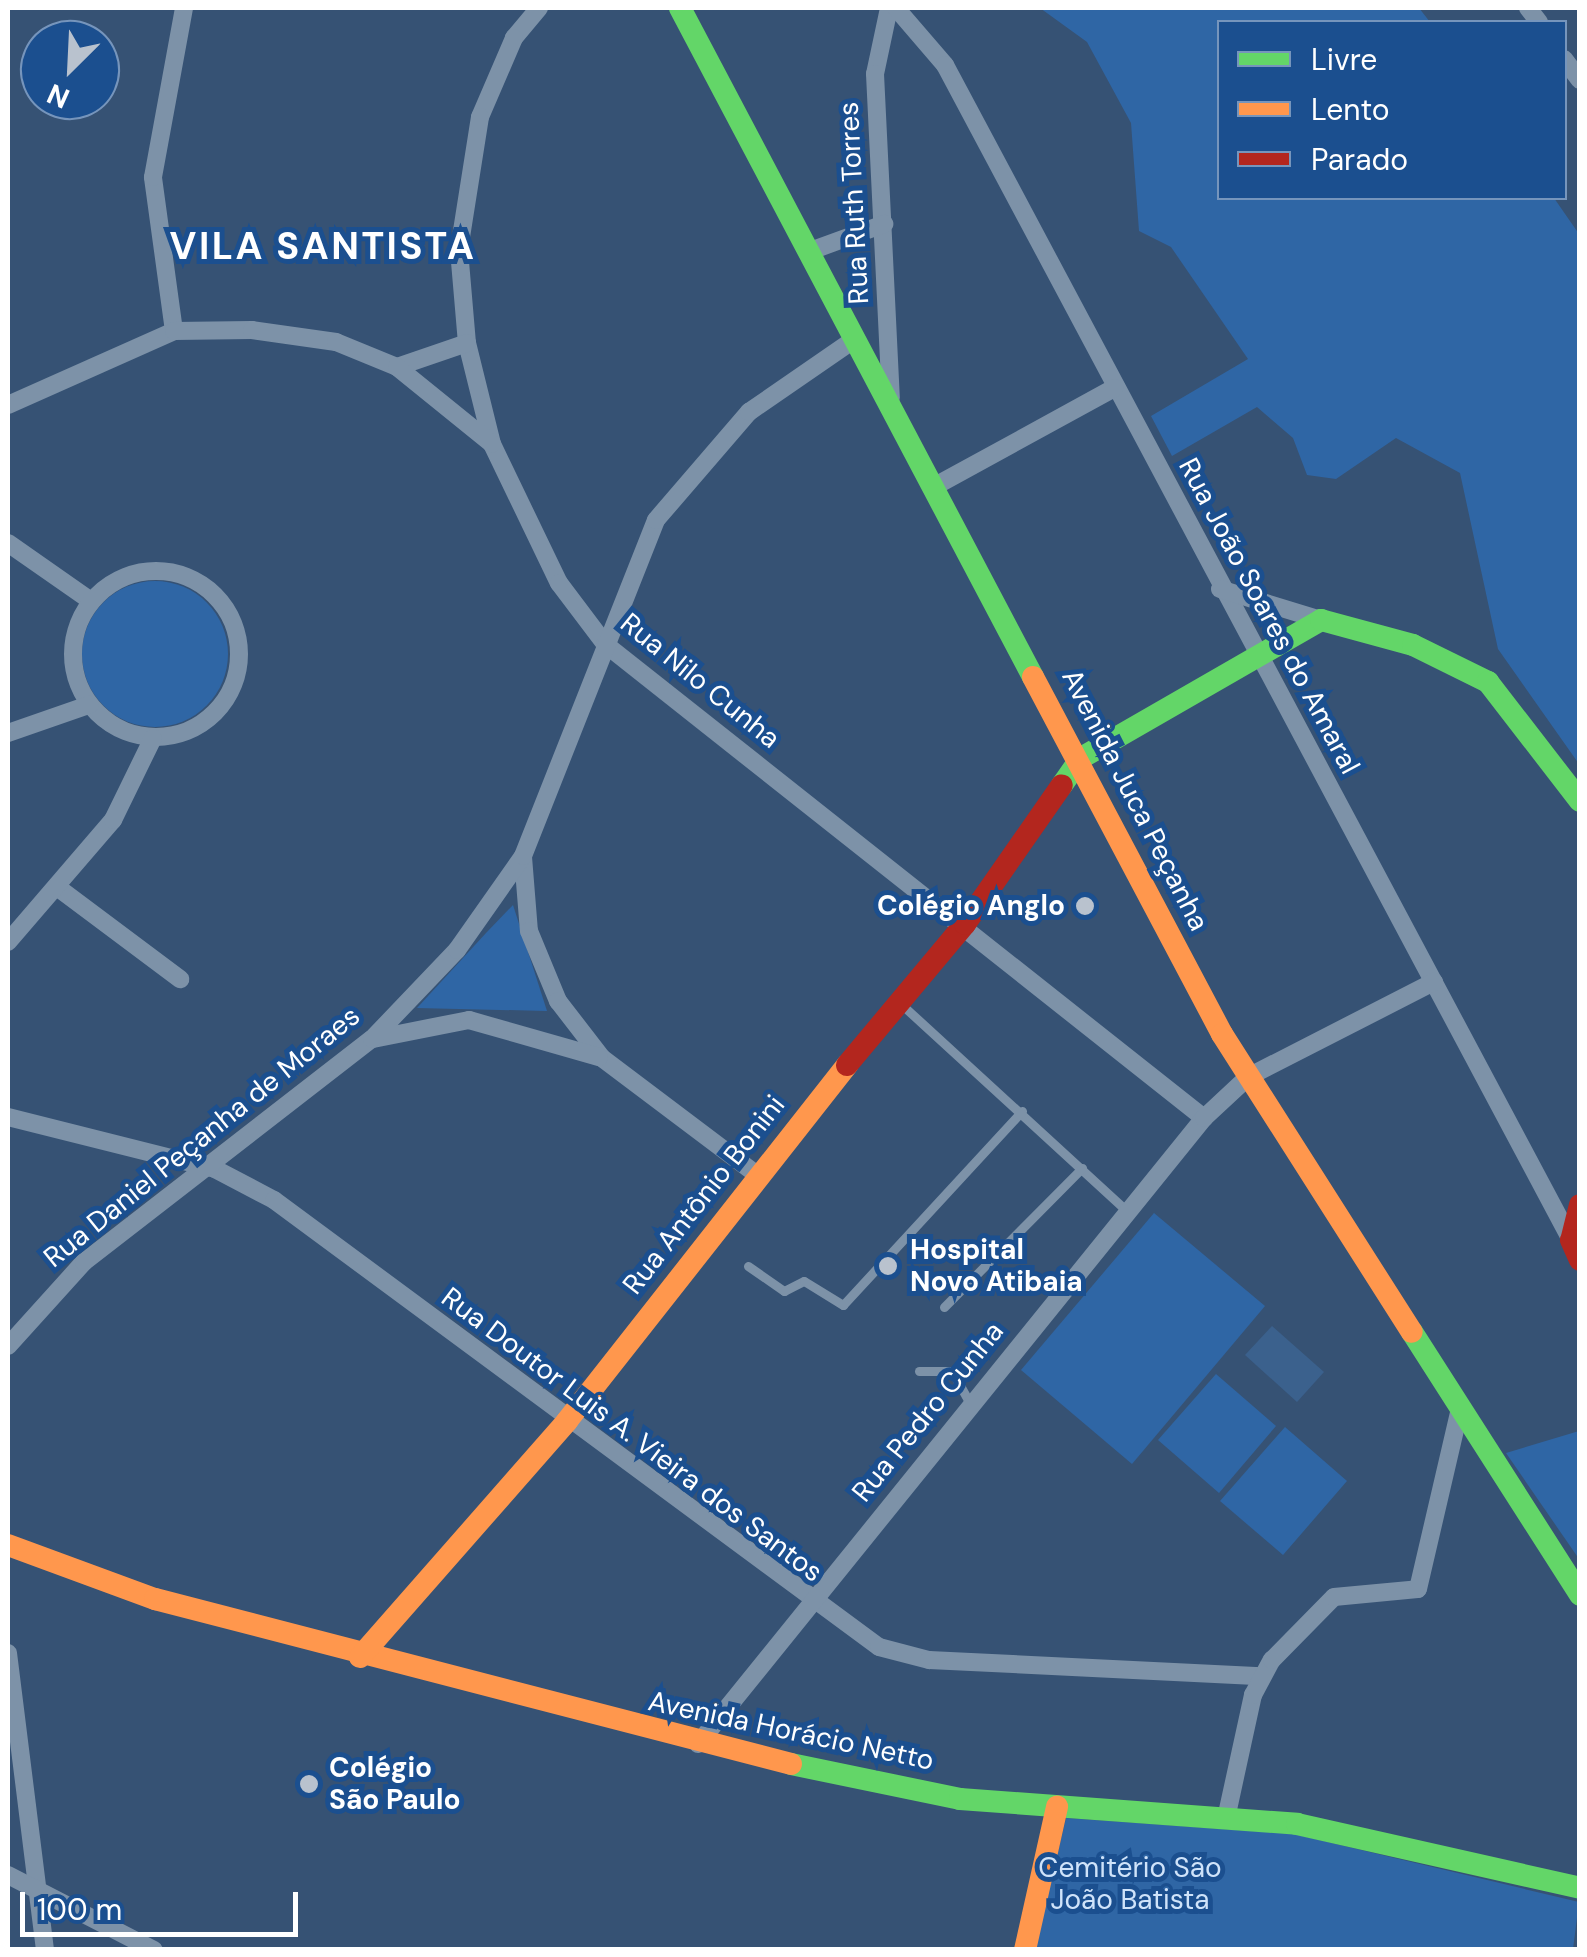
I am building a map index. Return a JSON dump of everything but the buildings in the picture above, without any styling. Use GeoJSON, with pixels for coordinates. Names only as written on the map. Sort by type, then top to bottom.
{"type":"FeatureCollection","features":[{"type":"Feature","properties":{"kind":"main road","name":"Avenida Juca Peçanha"},"geometry":{"type":"LineString","coordinates":[[680,8],[812,250],[855,339],[891,398],[1248,1076],[1580,1595]]}},
{"type":"Feature","properties":{"kind":"main road"},"geometry":{"type":"LineString","coordinates":[[1081,758],[1321,620],[1413,644],[1488,682],[1580,800]]}},
{"type":"Feature","properties":{"kind":"main road","name":"Rua Antônio Bonini"},"geometry":{"type":"LineString","coordinates":[[360,1657],[567,1421],[756,1174],[965,924],[1081,758]]}},
{"type":"Feature","properties":{"kind":"main road"},"geometry":{"type":"LineString","coordinates":[[1575,1250],[1580,1205]]}},
{"type":"Feature","properties":{"kind":"main road","name":"Avenida Horácio Netto"},"geometry":{"type":"LineString","coordinates":[[8,1544],[360,1657],[698,1744],[960,1799],[1227,1814],[1580,1888]]}},
{"type":"Feature","properties":{"kind":"main road"},"geometry":{"type":"LineString","coordinates":[[1024,1950],[1057,1806]]}},
{"type":"Feature","properties":{"kind":"street"},"geometry":{"type":"LineString","coordinates":[[174,331],[153,177],[184,8]]}},
{"type":"Feature","properties":{"kind":"street","name":"Rua Nilo Cunha"},"geometry":{"type":"LineString","coordinates":[[539,8],[495,75],[470,153],[459,250],[466,343],[492,444],[559,583],[605,644],[965,924],[1204,1118]]}},
{"type":"Feature","properties":{"kind":"street","name":"Rua Ruth Torres"},"geometry":{"type":"LineString","coordinates":[[891,398],[875,74],[892,8]]}},
{"type":"Feature","properties":{"kind":"street","name":"Rua João Soares do Amaral"},"geometry":{"type":"LineString","coordinates":[[892,8],[944,65],[1255,660],[1434,982],[1575,1250]]}},
{"type":"Feature","properties":{"kind":"street"},"geometry":{"type":"LineString","coordinates":[[812,250],[884,224]]}},
{"type":"Feature","properties":{"kind":"street"},"geometry":{"type":"LineString","coordinates":[[8,404],[174,331],[290,334],[397,367],[492,444]]}},
{"type":"Feature","properties":{"kind":"street","name":"Rua Daniel Peçanha de Moraes"},"geometry":{"type":"LineString","coordinates":[[8,1346],[84,1262],[215,1169],[372,1039],[457,950],[523,856],[656,520],[696,464],[749,412],[855,339]]}},
{"type":"Feature","properties":{"kind":"street"},"geometry":{"type":"LineString","coordinates":[[397,367],[466,343]]}},
{"type":"Feature","properties":{"kind":"street"},"geometry":{"type":"LineString","coordinates":[[937,485],[1114,388]]}},
{"type":"Feature","properties":{"kind":"street"},"geometry":{"type":"LineString","coordinates":[[8,543],[90,602]]}},
{"type":"Feature","properties":{"kind":"street"},"geometry":{"type":"LineString","coordinates":[[167,571],[206,588],[233,621],[237,677],[224,703],[204,723],[153,738],[129,733],[89,705],[72,653],[90,602],[112,582],[167,571]]}},
{"type":"Feature","properties":{"kind":"street"},"geometry":{"type":"LineString","coordinates":[[1220,590],[1321,620]]}},
{"type":"Feature","properties":{"kind":"street"},"geometry":{"type":"LineString","coordinates":[[8,733],[89,705]]}},
{"type":"Feature","properties":{"kind":"street"},"geometry":{"type":"LineString","coordinates":[[8,942],[61,890],[113,820],[153,738]]}},
{"type":"Feature","properties":{"kind":"street"},"geometry":{"type":"LineString","coordinates":[[523,856],[529,931],[558,1001],[602,1058],[756,1174]]}},
{"type":"Feature","properties":{"kind":"street"},"geometry":{"type":"LineString","coordinates":[[61,890],[180,979]]}},
{"type":"Feature","properties":{"kind":"street","name":"Rua Pedro Cunha"},"geometry":{"type":"LineString","coordinates":[[698,1744],[808,1602],[1204,1118],[1248,1076],[1434,982]]}},
{"type":"Feature","properties":{"kind":"street"},"geometry":{"type":"LineString","coordinates":[[542,1035],[558,1021],[558,1001]]}},
{"type":"Feature","properties":{"kind":"street"},"geometry":{"type":"LineString","coordinates":[[372,1039],[469,1020],[542,1035],[602,1058]]}},
{"type":"Feature","properties":{"kind":"street","name":"Rua Doutor Luis A. Vieira dos Santos"},"geometry":{"type":"LineString","coordinates":[[8,1117],[215,1169],[274,1200],[808,1602],[879,1647],[929,1660],[1260,1676]]}},
{"type":"Feature","properties":{"kind":"street"},"geometry":{"type":"LineString","coordinates":[[1227,1814],[1260,1676],[1334,1598],[1418,1589],[1460,1409]]}},
{"type":"Feature","properties":{"kind":"street"},"geometry":{"type":"LineString","coordinates":[[8,1654],[45,1950]]}},
{"type":"Feature","properties":{"kind":"street"},"geometry":{"type":"LineString","coordinates":[[8,1875],[154,1950]]}},
{"type":"Feature","properties":{"kind":"lane"},"geometry":{"type":"LineString","coordinates":[[899,1002],[1128,1212]]}},
{"type":"Feature","properties":{"kind":"lane"},"geometry":{"type":"LineString","coordinates":[[748,1266],[784,1291],[804,1281],[843,1305],[1022,1111]]}},
{"type":"Feature","properties":{"kind":"lane"},"geometry":{"type":"LineString","coordinates":[[944,1307],[1082,1168]]}},
{"type":"Feature","properties":{"kind":"lane"},"geometry":{"type":"LineString","coordinates":[[919,1371],[952,1371],[970,1404]]}},
{"type":"Feature","properties":{"kind":"green space"},"geometry":{"type":"Polygon","coordinates":[[[1040,8],[1419,8],[1428,20],[1217,20],[1217,200],[1555,200],[1579,234],[1579,764],[1498,649],[1460,473],[1396,438],[1336,479],[1307,475],[1293,438],[1257,407],[1172,456],[1151,416],[1248,359],[1171,247],[1139,231],[1131,123],[1087,42],[1040,8]]]}},
{"type":"Feature","properties":{"kind":"green space"},"geometry":{"type":"Polygon","coordinates":[[[155,581],[183,586],[207,602],[223,626],[228,654],[223,682],[207,706],[183,722],[155,727],[127,722],[103,706],[87,682],[82,654],[87,626],[103,602],[127,586],[155,581]]]}},
{"type":"Feature","properties":{"kind":"green space"},"geometry":{"type":"Polygon","coordinates":[[[513,905],[547,1011],[417,1008],[486,933],[513,905]]]}},
{"type":"Feature","properties":{"kind":"green space"},"geometry":{"type":"Polygon","coordinates":[[[1154,1213],[1265,1306],[1132,1464],[1021,1370],[1154,1213]]]}},
{"type":"Feature","properties":{"kind":"green space"},"geometry":{"type":"Polygon","coordinates":[[[1216,1374],[1276,1426],[1219,1493],[1158,1440],[1216,1374]]]}},
{"type":"Feature","properties":{"kind":"green space"},"geometry":{"type":"Polygon","coordinates":[[[1285,1427],[1347,1481],[1283,1555],[1220,1501],[1285,1427]]]}},
{"type":"Feature","properties":{"kind":"green space"},"geometry":{"type":"Polygon","coordinates":[[[1580,1431],[1579,1559],[1506,1453],[1580,1431]]]}},
{"type":"Feature","properties":{"kind":"green space","name":"Cemitério São João Batista"},"geometry":{"type":"Polygon","coordinates":[[[1066,1818],[1294,1834],[1579,1902],[1573,1949],[1035,1950],[1066,1818]]]}},
{"type":"Feature","properties":{"kind":"shaded area"},"geometry":{"type":"Polygon","coordinates":[[[1272,1326],[1324,1372],[1297,1402],[1245,1355],[1272,1326]]]}},
{"type":"Feature","properties":{"kind":"traffic: fast"},"geometry":{"type":"LineString","coordinates":[[680,8],[1033,677]]}},
{"type":"Feature","properties":{"kind":"traffic: fast"},"geometry":{"type":"LineString","coordinates":[[1062,785],[1081,758],[1321,620],[1413,645],[1488,682],[1580,801]]}},
{"type":"Feature","properties":{"kind":"traffic: fast"},"geometry":{"type":"LineString","coordinates":[[1412,1332],[1580,1595]]}},
{"type":"Feature","properties":{"kind":"traffic: fast"},"geometry":{"type":"LineString","coordinates":[[791,1764],[960,1799],[1297,1824],[1580,1888]]}},
{"type":"Feature","properties":{"kind":"traffic: slow"},"geometry":{"type":"LineString","coordinates":[[1033,677],[1222,1034],[1412,1332]]}},
{"type":"Feature","properties":{"kind":"traffic: slow"},"geometry":{"type":"LineString","coordinates":[[360,1657],[567,1421],[847,1065]]}},
{"type":"Feature","properties":{"kind":"traffic: slow"},"geometry":{"type":"LineString","coordinates":[[8,1545],[155,1599],[791,1764]]}},
{"type":"Feature","properties":{"kind":"traffic: slow"},"geometry":{"type":"LineString","coordinates":[[1025,1950],[1057,1807]]}},
{"type":"Feature","properties":{"kind":"traffic: jam"},"geometry":{"type":"LineString","coordinates":[[847,1065],[965,924],[1062,785]]}},
{"type":"Feature","properties":{"kind":"traffic: jam"},"geometry":{"type":"LineString","coordinates":[[1580,1205],[1571,1240],[1580,1260]]}},
{"type":"Feature","properties":{"kind":"place","name":"Colégio Anglo"},"geometry":{"type":"Point","coordinates":[1085,906]}},
{"type":"Feature","properties":{"kind":"place","name":"Hospital Novo Atibaia"},"geometry":{"type":"Point","coordinates":[888,1266]}},
{"type":"Feature","properties":{"kind":"place","name":"Colégio São Paulo"},"geometry":{"type":"Point","coordinates":[309,1784]}},
{"type":"Feature","properties":{"kind":"district","name":"VILA SANTISTA"},"geometry":{"type":"Point","coordinates":[323,247]}}]}
